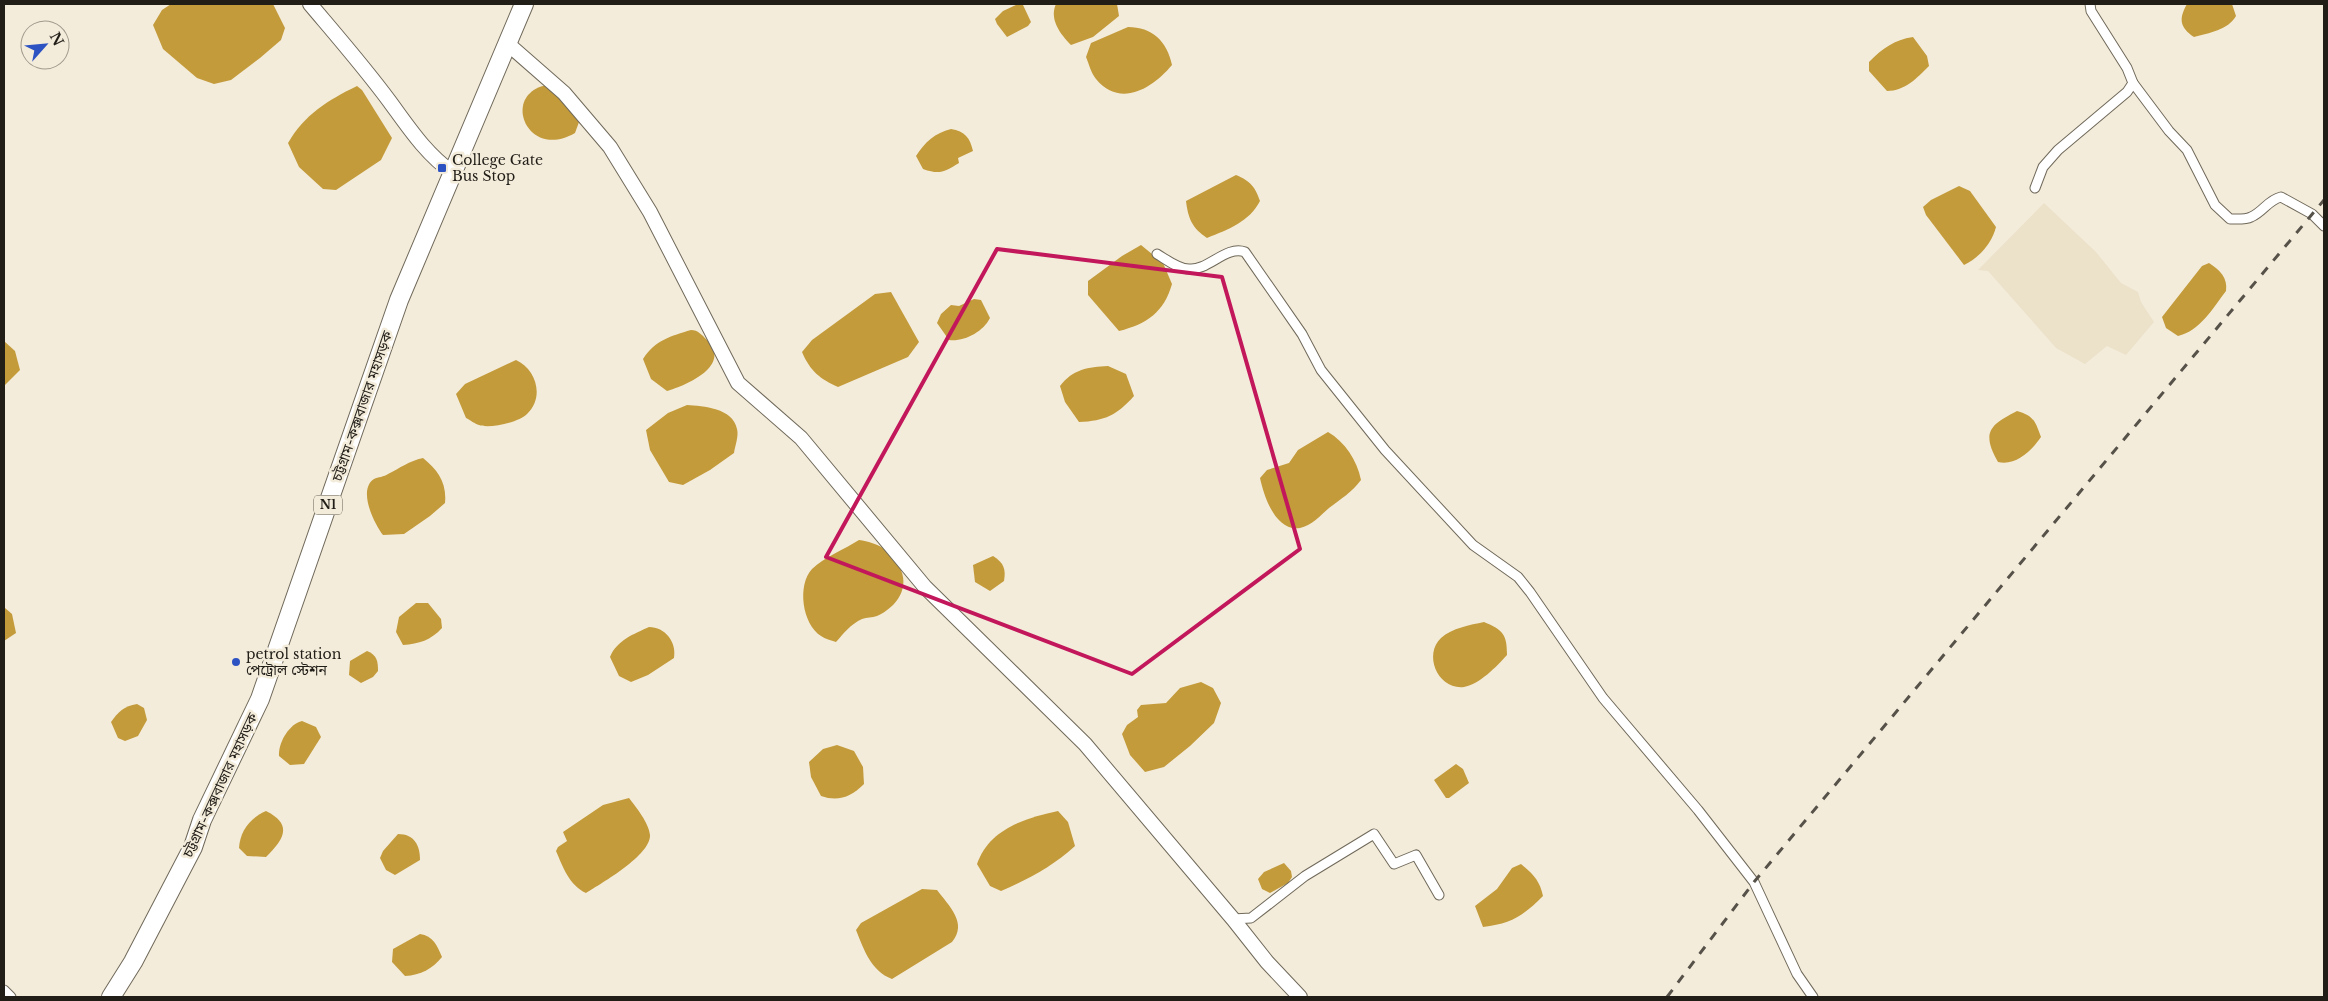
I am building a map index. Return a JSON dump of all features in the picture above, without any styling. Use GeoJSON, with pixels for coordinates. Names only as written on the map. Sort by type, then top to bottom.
{"type":"FeatureCollection","features":[{"type":"Feature","properties":{"kind":"highway","name":"চট্টগ্রাম-কক্সবাজার মহাসড়ক"},"geometry":{"type":"LineString","coordinates":[[112,997],[134,962],[193,847],[202,820],[260,699],[399,300],[524,4]]}},
{"type":"Feature","properties":{"kind":"street"},"geometry":{"type":"LineString","coordinates":[[310,4],[389,101],[412,134],[438,162],[453,174]]}},
{"type":"Feature","properties":{"kind":"street"},"geometry":{"type":"LineString","coordinates":[[2090,4],[2091,11],[2127,68],[2133,83],[2169,131],[2187,150],[2215,204],[2230,219],[2249,218],[2273,199],[2281,197],[2312,214],[2324,226]]}},
{"type":"Feature","properties":{"kind":"street"},"geometry":{"type":"LineString","coordinates":[[508,44],[564,93],[610,147],[650,212],[738,384],[801,438],[925,587],[1086,744],[1267,962],[1300,997]]}},
{"type":"Feature","properties":{"kind":"street"},"geometry":{"type":"LineString","coordinates":[[2035,188],[2043,167],[2058,150],[2127,92],[2133,83]]}},
{"type":"Feature","properties":{"kind":"street"},"geometry":{"type":"LineString","coordinates":[[1157,254],[1176,265],[1193,270],[1234,251],[1245,252],[1302,334],[1321,370],[1385,450],[1473,545],[1518,577],[1603,698],[1722,839],[1754,882],[1797,974],[1814,997]]}},
{"type":"Feature","properties":{"kind":"street"},"geometry":{"type":"LineString","coordinates":[[1233,919],[1251,918],[1305,876],[1374,834],[1394,864],[1416,855],[1439,895]]}},
{"type":"Feature","properties":{"kind":"street"},"geometry":{"type":"LineString","coordinates":[[4,990],[11,997]]}},
{"type":"Feature","properties":{"kind":"highlighted area"},"geometry":{"type":"Polygon","coordinates":[[[997,249],[1222,277],[1300,549],[1132,674],[826,557],[997,249]]]}},
{"type":"Feature","properties":{"kind":"shaded area"},"geometry":{"type":"Polygon","coordinates":[[[171,4],[273,4],[285,28],[281,40],[260,58],[231,80],[214,84],[197,78],[163,49],[153,25],[162,10],[171,4]]]}},
{"type":"Feature","properties":{"kind":"shaded area"},"geometry":{"type":"Polygon","coordinates":[[[1018,4],[1023,5],[1031,22],[1028,26],[1007,37],[995,19],[1003,11],[1018,4]]]}},
{"type":"Feature","properties":{"kind":"shaded area"},"geometry":{"type":"Polygon","coordinates":[[[1056,4],[1117,4],[1119,16],[1093,37],[1071,45],[1063,36],[1055,21],[1054,10],[1056,4]]]}},
{"type":"Feature","properties":{"kind":"shaded area"},"geometry":{"type":"Polygon","coordinates":[[[2187,4],[2232,4],[2236,16],[2233,21],[2223,28],[2194,37],[2185,30],[2182,22],[2187,4]]]}},
{"type":"Feature","properties":{"kind":"shaded area"},"geometry":{"type":"Polygon","coordinates":[[[1128,27],[1144,30],[1157,37],[1170,56],[1172,65],[1164,74],[1145,88],[1125,94],[1105,88],[1094,77],[1086,57],[1091,43],[1128,27]]]}},
{"type":"Feature","properties":{"kind":"shaded area"},"geometry":{"type":"Polygon","coordinates":[[[1913,37],[1927,56],[1929,66],[1905,86],[1887,91],[1869,71],[1869,62],[1889,45],[1913,37]]]}},
{"type":"Feature","properties":{"kind":"shaded area"},"geometry":{"type":"Polygon","coordinates":[[[547,85],[578,116],[579,122],[575,133],[558,139],[544,139],[533,132],[525,123],[523,112],[525,100],[533,91],[547,85]]]}},
{"type":"Feature","properties":{"kind":"shaded area"},"geometry":{"type":"Polygon","coordinates":[[[357,86],[362,90],[392,138],[381,160],[336,190],[323,189],[299,167],[288,143],[309,116],[336,97],[357,86]]]}},
{"type":"Feature","properties":{"kind":"shaded area"},"geometry":{"type":"Polygon","coordinates":[[[951,129],[960,131],[966,136],[973,151],[958,158],[959,163],[946,170],[934,172],[923,169],[916,156],[919,151],[935,136],[951,129]]]}},
{"type":"Feature","properties":{"kind":"shaded area"},"geometry":{"type":"Polygon","coordinates":[[[1236,175],[1245,179],[1251,185],[1260,201],[1244,220],[1231,228],[1207,238],[1192,222],[1186,201],[1236,175]]]}},
{"type":"Feature","properties":{"kind":"shaded area"},"geometry":{"type":"Polygon","coordinates":[[[1959,186],[1970,191],[1996,227],[1984,249],[1964,265],[1926,215],[1923,207],[1931,200],[1959,186]]]}},
{"type":"Feature","properties":{"kind":"shaded area"},"geometry":{"type":"Polygon","coordinates":[[[2044,203],[2096,252],[2121,283],[2138,292],[2141,302],[2154,322],[2126,355],[2107,346],[2085,364],[2056,348],[1988,271],[1978,270],[2044,203]]]}},
{"type":"Feature","properties":{"kind":"shaded area"},"geometry":{"type":"Polygon","coordinates":[[[1141,245],[1163,263],[1172,284],[1169,294],[1153,315],[1138,325],[1119,331],[1088,295],[1088,281],[1122,256],[1141,245]]]}},
{"type":"Feature","properties":{"kind":"shaded area"},"geometry":{"type":"Polygon","coordinates":[[[2209,263],[2217,268],[2224,278],[2226,291],[2199,324],[2178,336],[2166,328],[2162,317],[2202,266],[2209,263]]]}},
{"type":"Feature","properties":{"kind":"shaded area"},"geometry":{"type":"Polygon","coordinates":[[[891,292],[919,342],[908,357],[838,387],[816,374],[802,352],[812,340],[875,294],[891,292]]]}},
{"type":"Feature","properties":{"kind":"shaded area"},"geometry":{"type":"Polygon","coordinates":[[[974,299],[981,300],[990,318],[987,323],[978,332],[967,338],[949,340],[937,323],[941,314],[951,305],[959,306],[974,299]]]}},
{"type":"Feature","properties":{"kind":"shaded area"},"geometry":{"type":"Polygon","coordinates":[[[691,330],[702,335],[713,349],[714,358],[711,366],[695,379],[667,391],[651,379],[643,359],[658,343],[691,330]]]}},
{"type":"Feature","properties":{"kind":"shaded area"},"geometry":{"type":"Polygon","coordinates":[[[4,341],[15,351],[20,370],[4,386],[4,341]]]}},
{"type":"Feature","properties":{"kind":"shaded area"},"geometry":{"type":"Polygon","coordinates":[[[516,360],[529,370],[536,384],[536,400],[527,414],[518,420],[490,426],[477,424],[466,418],[456,394],[465,384],[516,360]]]}},
{"type":"Feature","properties":{"kind":"shaded area"},"geometry":{"type":"Polygon","coordinates":[[[1108,366],[1126,374],[1134,396],[1122,408],[1110,416],[1079,422],[1065,402],[1060,386],[1076,372],[1094,367],[1108,366]]]}},
{"type":"Feature","properties":{"kind":"shaded area"},"geometry":{"type":"Polygon","coordinates":[[[687,405],[709,407],[724,412],[734,422],[738,435],[734,453],[710,470],[683,485],[669,482],[650,450],[646,430],[668,413],[687,405]]]}},
{"type":"Feature","properties":{"kind":"shaded area"},"geometry":{"type":"Polygon","coordinates":[[[2017,411],[2033,420],[2041,437],[2028,452],[2018,459],[2005,463],[1998,462],[1989,436],[1995,425],[2017,411]]]}},
{"type":"Feature","properties":{"kind":"shaded area"},"geometry":{"type":"Polygon","coordinates":[[[1328,432],[1345,446],[1357,465],[1361,480],[1350,492],[1312,523],[1300,528],[1284,525],[1272,512],[1260,478],[1267,470],[1289,463],[1298,450],[1328,432]]]}},
{"type":"Feature","properties":{"kind":"shaded area"},"geometry":{"type":"Polygon","coordinates":[[[423,458],[437,472],[443,483],[445,503],[404,534],[383,535],[369,507],[367,491],[369,484],[374,479],[385,476],[423,458]]]}},
{"type":"Feature","properties":{"kind":"shaded area"},"geometry":{"type":"Polygon","coordinates":[[[859,540],[877,545],[891,555],[902,574],[903,589],[891,607],[877,616],[858,621],[836,642],[821,636],[809,623],[804,604],[804,585],[812,569],[828,557],[859,540]]]}},
{"type":"Feature","properties":{"kind":"shaded area"},"geometry":{"type":"Polygon","coordinates":[[[993,556],[1002,564],[1005,577],[1004,581],[990,591],[975,582],[973,565],[993,556]]]}},
{"type":"Feature","properties":{"kind":"shaded area"},"geometry":{"type":"Polygon","coordinates":[[[416,603],[428,603],[441,619],[442,628],[434,636],[424,641],[403,645],[396,632],[399,617],[416,603]]]}},
{"type":"Feature","properties":{"kind":"shaded area"},"geometry":{"type":"Polygon","coordinates":[[[5,608],[12,614],[16,633],[4,641],[5,608]]]}},
{"type":"Feature","properties":{"kind":"shaded area"},"geometry":{"type":"Polygon","coordinates":[[[1484,622],[1500,630],[1503,634],[1507,655],[1487,674],[1470,685],[1464,687],[1447,683],[1436,670],[1433,653],[1436,645],[1441,638],[1450,632],[1461,627],[1484,622]]]}},
{"type":"Feature","properties":{"kind":"shaded area"},"geometry":{"type":"Polygon","coordinates":[[[649,627],[660,630],[669,636],[674,646],[674,658],[648,675],[631,682],[619,676],[610,657],[621,642],[649,627]]]}},
{"type":"Feature","properties":{"kind":"shaded area"},"geometry":{"type":"Polygon","coordinates":[[[367,651],[373,654],[376,659],[378,671],[373,677],[361,683],[349,675],[350,661],[367,651]]]}},
{"type":"Feature","properties":{"kind":"shaded area"},"geometry":{"type":"Polygon","coordinates":[[[1201,682],[1213,688],[1221,703],[1214,723],[1164,767],[1145,772],[1130,755],[1122,734],[1127,725],[1138,717],[1137,710],[1141,705],[1166,703],[1180,688],[1201,682]]]}},
{"type":"Feature","properties":{"kind":"shaded area"},"geometry":{"type":"Polygon","coordinates":[[[137,704],[144,708],[147,720],[138,736],[125,741],[118,738],[111,722],[122,710],[137,704]]]}},
{"type":"Feature","properties":{"kind":"shaded area"},"geometry":{"type":"Polygon","coordinates":[[[302,721],[316,727],[321,737],[304,764],[290,765],[279,756],[280,745],[289,730],[302,721]]]}},
{"type":"Feature","properties":{"kind":"shaded area"},"geometry":{"type":"Polygon","coordinates":[[[837,745],[854,751],[863,767],[864,784],[844,797],[827,798],[821,796],[811,777],[809,762],[823,749],[837,745]]]}},
{"type":"Feature","properties":{"kind":"shaded area"},"geometry":{"type":"Polygon","coordinates":[[[1456,764],[1463,769],[1469,783],[1449,798],[1446,798],[1434,780],[1456,764]]]}},
{"type":"Feature","properties":{"kind":"shaded area"},"geometry":{"type":"Polygon","coordinates":[[[629,798],[647,825],[650,835],[648,843],[634,860],[614,876],[586,893],[580,890],[571,880],[556,851],[558,847],[567,841],[563,832],[603,805],[629,798]]]}},
{"type":"Feature","properties":{"kind":"shaded area"},"geometry":{"type":"Polygon","coordinates":[[[266,811],[275,816],[283,827],[281,839],[266,857],[247,856],[239,848],[241,836],[255,817],[266,811]]]}},
{"type":"Feature","properties":{"kind":"shaded area"},"geometry":{"type":"Polygon","coordinates":[[[1058,811],[1068,822],[1075,846],[1031,877],[1001,891],[990,886],[977,864],[990,842],[1010,827],[1033,817],[1058,811]]]}},
{"type":"Feature","properties":{"kind":"shaded area"},"geometry":{"type":"Polygon","coordinates":[[[398,834],[408,836],[415,841],[419,850],[420,860],[395,875],[386,870],[380,858],[383,851],[398,834]]]}},
{"type":"Feature","properties":{"kind":"shaded area"},"geometry":{"type":"Polygon","coordinates":[[[1284,863],[1291,871],[1292,877],[1288,883],[1270,893],[1262,889],[1258,879],[1264,872],[1284,863]]]}},
{"type":"Feature","properties":{"kind":"shaded area"},"geometry":{"type":"Polygon","coordinates":[[[1521,864],[1535,878],[1543,896],[1516,918],[1501,924],[1483,927],[1475,906],[1497,889],[1512,868],[1521,864]]]}},
{"type":"Feature","properties":{"kind":"shaded area"},"geometry":{"type":"Polygon","coordinates":[[[922,889],[937,890],[947,902],[957,921],[956,935],[952,942],[892,979],[873,965],[865,952],[856,930],[861,923],[922,889]]]}},
{"type":"Feature","properties":{"kind":"shaded area"},"geometry":{"type":"Polygon","coordinates":[[[420,934],[434,942],[442,957],[426,971],[405,976],[392,962],[393,949],[420,934]]]}},
{"type":"Feature","properties":{"kind":"railway"},"geometry":{"type":"LineString","coordinates":[[1667,997],[1754,882],[2324,200]]}},
{"type":"Feature","properties":{"kind":"place","name":"College Gate Bus Stop"},"geometry":{"type":"Point","coordinates":[442,168]}},
{"type":"Feature","properties":{"kind":"place","name":"petrol station পেট্রোল স্টেশন"},"geometry":{"type":"Point","coordinates":[236,662]}}]}
